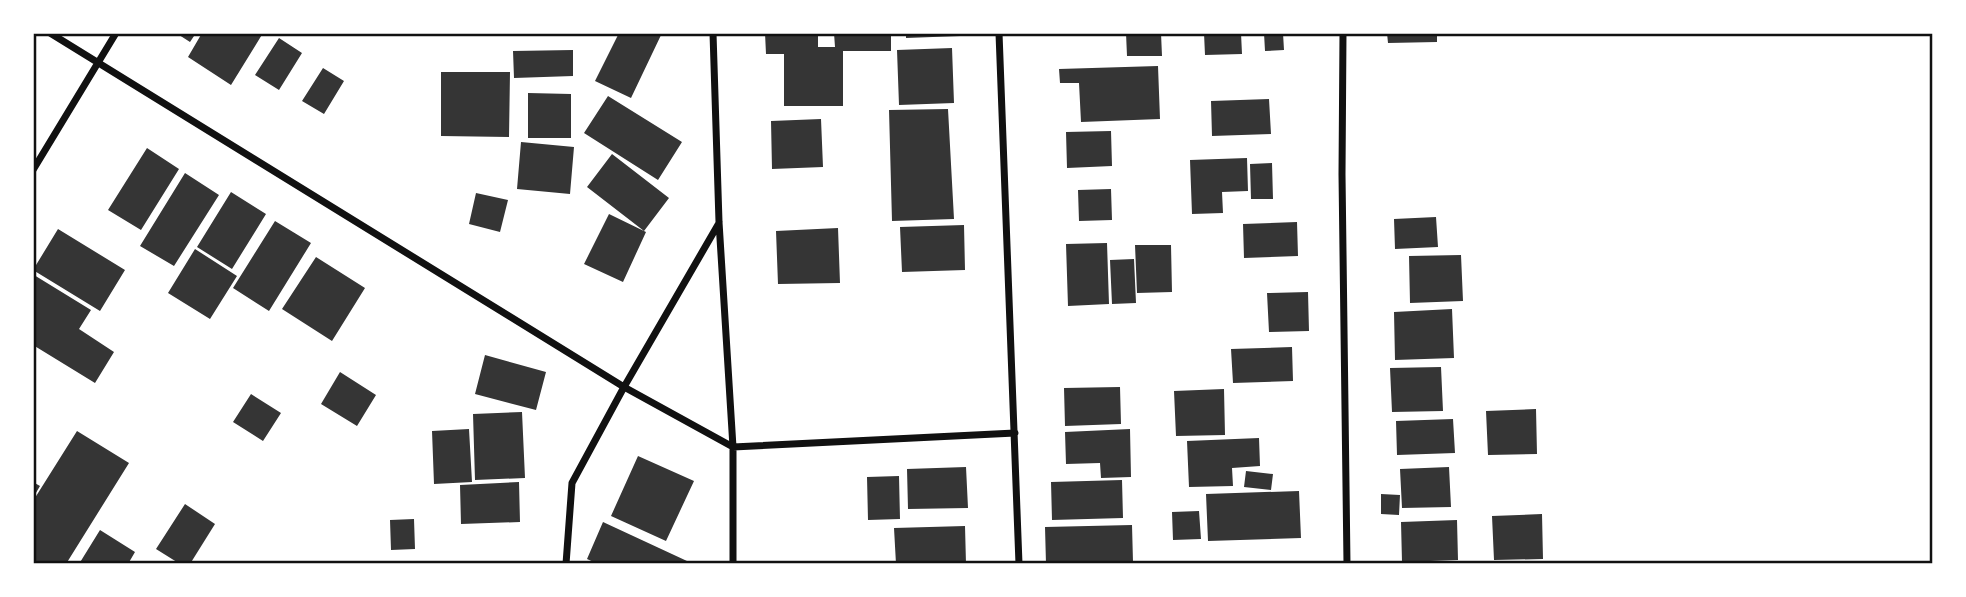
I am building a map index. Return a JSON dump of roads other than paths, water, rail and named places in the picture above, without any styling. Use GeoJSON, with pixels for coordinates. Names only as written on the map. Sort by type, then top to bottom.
{"type":"FeatureCollection","features":[{"type":"Feature","properties":{"kind":"street"},"geometry":{"type":"LineString","coordinates":[[50,33],[624,387],[733,447],[1015,433]]}},
{"type":"Feature","properties":{"kind":"street"},"geometry":{"type":"LineString","coordinates":[[33,170],[116,33]]}},
{"type":"Feature","properties":{"kind":"street"},"geometry":{"type":"LineString","coordinates":[[713,33],[719,222],[733,447],[733,564]]}},
{"type":"Feature","properties":{"kind":"street"},"geometry":{"type":"LineString","coordinates":[[999,33],[1019,564]]}},
{"type":"Feature","properties":{"kind":"street"},"geometry":{"type":"LineString","coordinates":[[1343,33],[1347,564]]}},
{"type":"Feature","properties":{"kind":"street"},"geometry":{"type":"LineString","coordinates":[[566,564],[572,483],[719,222]]}}]}
